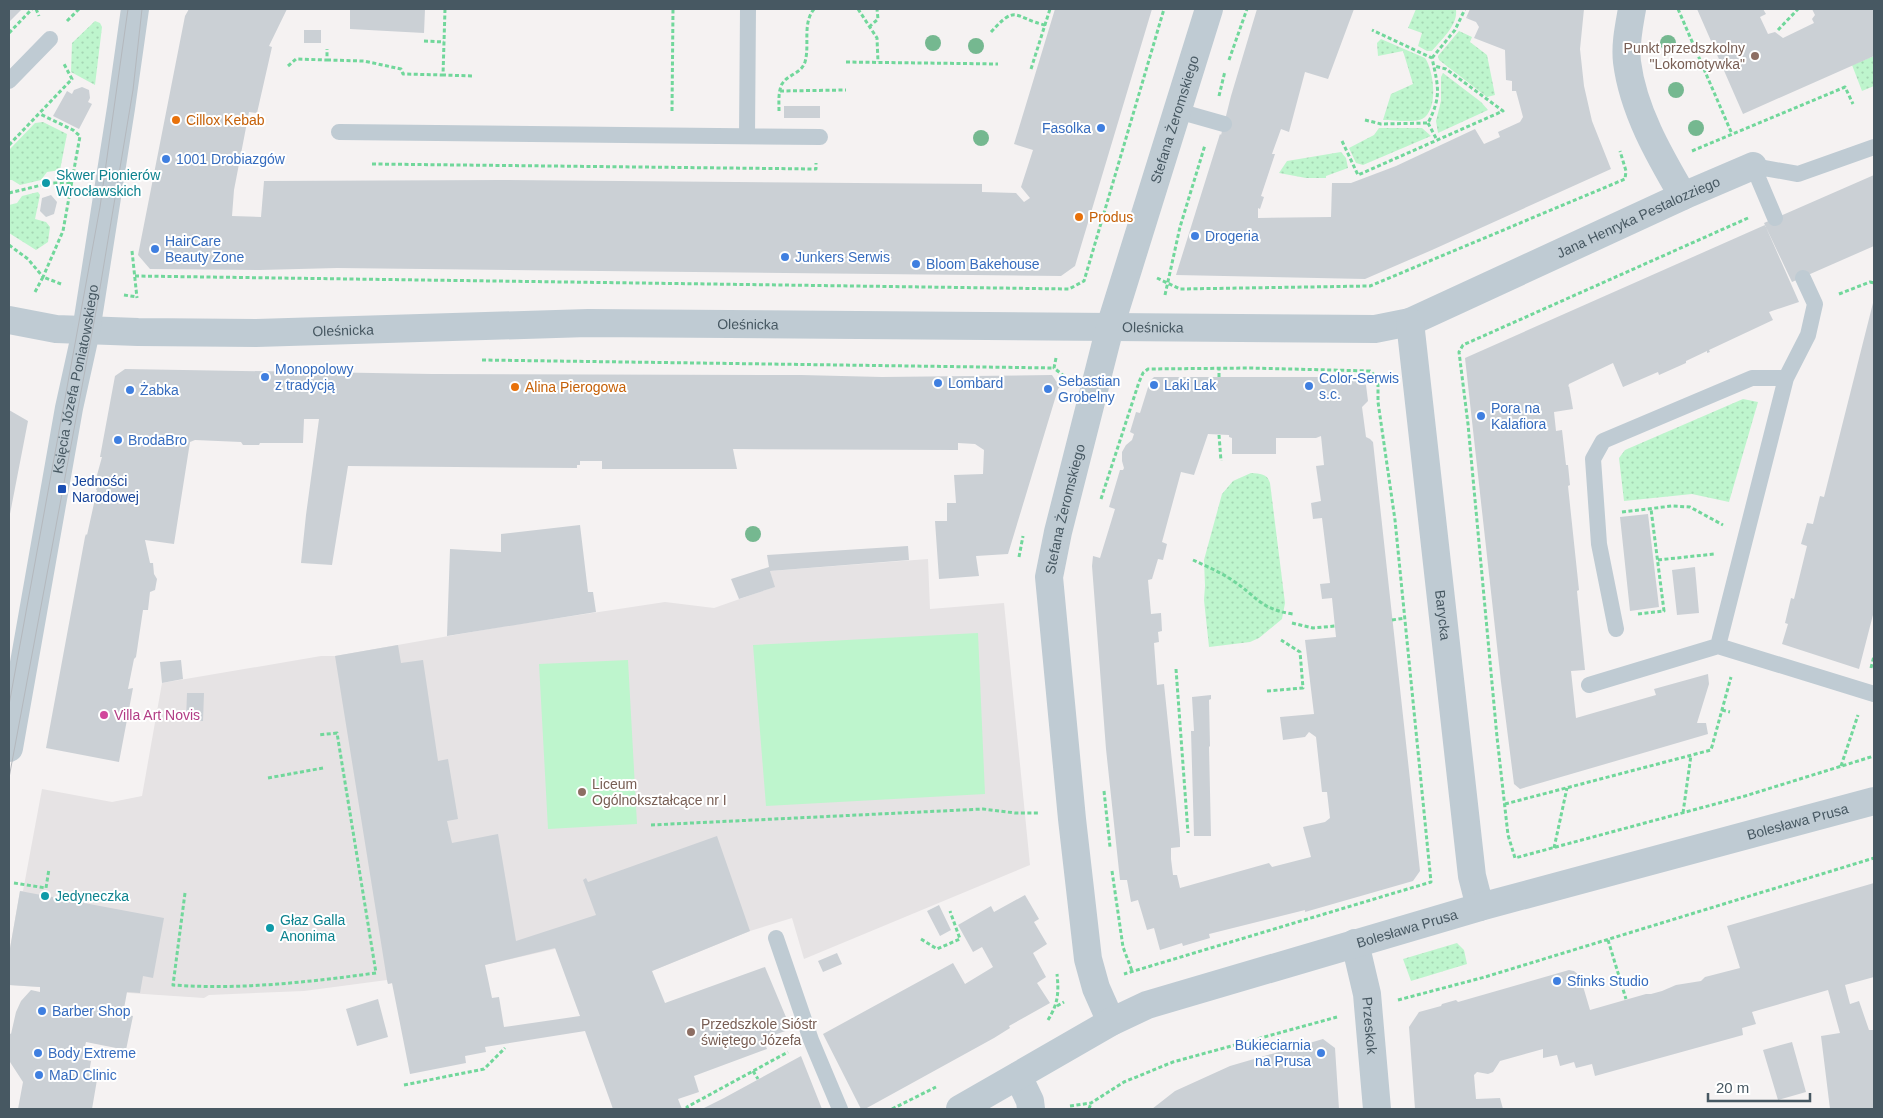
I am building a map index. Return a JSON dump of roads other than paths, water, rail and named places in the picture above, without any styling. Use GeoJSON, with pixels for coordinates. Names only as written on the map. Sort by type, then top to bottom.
{"type":"FeatureCollection","features":[{"type":"Feature","properties":{"kind":"street","name":"Księcia Józefa Poniatowskiego"},"geometry":{"type":"LineString","coordinates":[[9,748],[16,669],[86,330],[122,108],[135,9]]}},
{"type":"Feature","properties":{"kind":"street","name":"Stefana Żeromskiego"},"geometry":{"type":"LineString","coordinates":[[1111,1022],[1096,988],[1088,959],[1072,819],[1049,577],[1058,532],[1110,328],[1209,9]]}},
{"type":"Feature","properties":{"kind":"street"},"geometry":{"type":"LineString","coordinates":[[1632,9],[1627,36],[1627,61],[1630,78],[1644,120],[1664,163],[1683,196]]}},
{"type":"Feature","properties":{"kind":"street","name":"Jana Henryka Pestalozziego"},"geometry":{"type":"LineString","coordinates":[[1410,322],[1683,196],[1753,166]]}},
{"type":"Feature","properties":{"kind":"street","name":"Oleśnicka"},"geometry":{"type":"LineString","coordinates":[[9,320],[56,329],[256,333],[588,322],[1110,328],[1375,328],[1410,322]]}},
{"type":"Feature","properties":{"kind":"street","name":"Barycka"},"geometry":{"type":"LineString","coordinates":[[1410,322],[1472,876],[1480,907]]}},
{"type":"Feature","properties":{"kind":"street","name":"Bolesława Prusa"},"geometry":{"type":"LineString","coordinates":[[960,1109],[1111,1022],[1147,1005],[1480,907],[1874,801]]}},
{"type":"Feature","properties":{"kind":"street","name":"Przeskok"},"geometry":{"type":"LineString","coordinates":[[1356,943],[1369,1008],[1377,1109]]}},
{"type":"Feature","properties":{"kind":"street"},"geometry":{"type":"LineString","coordinates":[[1018,1076],[1030,1101],[1031,1109]]}},
{"type":"Feature","properties":{"kind":"lane"},"geometry":{"type":"LineString","coordinates":[[747,136],[748,9]]}},
{"type":"Feature","properties":{"kind":"lane"},"geometry":{"type":"LineString","coordinates":[[9,81],[50,38]]}},
{"type":"Feature","properties":{"kind":"lane"},"geometry":{"type":"LineString","coordinates":[[1178,111],[1219,123]]}},
{"type":"Feature","properties":{"kind":"lane"},"geometry":{"type":"LineString","coordinates":[[339,132],[818,137]]}},
{"type":"Feature","properties":{"kind":"lane"},"geometry":{"type":"LineString","coordinates":[[1753,166],[1798,174],[1874,147]]}},
{"type":"Feature","properties":{"kind":"lane"},"geometry":{"type":"LineString","coordinates":[[1753,166],[1774,213]]}},
{"type":"Feature","properties":{"kind":"lane"},"geometry":{"type":"LineString","coordinates":[[1718,646],[1786,378],[1808,334],[1815,304],[1803,278]]}},
{"type":"Feature","properties":{"kind":"lane"},"geometry":{"type":"LineString","coordinates":[[1615,623],[1600,544],[1593,459],[1603,441],[1752,378],[1786,378]]}},
{"type":"Feature","properties":{"kind":"lane"},"geometry":{"type":"LineString","coordinates":[[1589,685],[1718,646],[1874,694]]}},
{"type":"Feature","properties":{"kind":"lane"},"geometry":{"type":"LineString","coordinates":[[776,938],[811,1040],[840,1109]]}},
{"type":"Feature","properties":{"kind":"tram line"},"geometry":{"type":"LineString","coordinates":[[9,705],[100,207],[128,9]]}},
{"type":"Feature","properties":{"kind":"tram line"},"geometry":{"type":"LineString","coordinates":[[9,778],[97,306],[133,90],[142,9]]}},
{"type":"Feature","properties":{"kind":"place","name":"Punkt przedszkolny \"Lokomotywka\""},"geometry":{"type":"Point","coordinates":[1755,56]}},
{"type":"Feature","properties":{"kind":"place","name":"Cillox Kebab"},"geometry":{"type":"Point","coordinates":[176,120]}},
{"type":"Feature","properties":{"kind":"place","name":"Fasolka"},"geometry":{"type":"Point","coordinates":[1101,128]}},
{"type":"Feature","properties":{"kind":"place","name":"1001 Drobiazgów"},"geometry":{"type":"Point","coordinates":[166,159]}},
{"type":"Feature","properties":{"kind":"place","name":"Skwer Pionierów Wrocławskich"},"geometry":{"type":"Point","coordinates":[46,183]}},
{"type":"Feature","properties":{"kind":"place","name":"Produs"},"geometry":{"type":"Point","coordinates":[1079,217]}},
{"type":"Feature","properties":{"kind":"place","name":"Drogeria"},"geometry":{"type":"Point","coordinates":[1195,236]}},
{"type":"Feature","properties":{"kind":"place","name":"HairCare Beauty Zone"},"geometry":{"type":"Point","coordinates":[155,249]}},
{"type":"Feature","properties":{"kind":"place","name":"Junkers Serwis"},"geometry":{"type":"Point","coordinates":[785,257]}},
{"type":"Feature","properties":{"kind":"place","name":"Bloom Bakehouse"},"geometry":{"type":"Point","coordinates":[916,264]}},
{"type":"Feature","properties":{"kind":"place","name":"Monopolowy z tradycją"},"geometry":{"type":"Point","coordinates":[265,377]}},
{"type":"Feature","properties":{"kind":"place","name":"Lombard"},"geometry":{"type":"Point","coordinates":[938,383]}},
{"type":"Feature","properties":{"kind":"place","name":"Laki Lak"},"geometry":{"type":"Point","coordinates":[1154,385]}},
{"type":"Feature","properties":{"kind":"place","name":"Color-Serwis s.c."},"geometry":{"type":"Point","coordinates":[1309,386]}},
{"type":"Feature","properties":{"kind":"place","name":"Alina Pierogowa"},"geometry":{"type":"Point","coordinates":[515,387]}},
{"type":"Feature","properties":{"kind":"place","name":"Sebastian Grobelny"},"geometry":{"type":"Point","coordinates":[1048,389]}},
{"type":"Feature","properties":{"kind":"place","name":"Żabka"},"geometry":{"type":"Point","coordinates":[130,390]}},
{"type":"Feature","properties":{"kind":"place","name":"Pora na Kalafiora"},"geometry":{"type":"Point","coordinates":[1481,416]}},
{"type":"Feature","properties":{"kind":"place","name":"BrodaBro"},"geometry":{"type":"Point","coordinates":[118,440]}},
{"type":"Feature","properties":{"kind":"place","name":"Jedności Narodowej"},"geometry":{"type":"Point","coordinates":[62,489]}},
{"type":"Feature","properties":{"kind":"place","name":"Villa Art Novis"},"geometry":{"type":"Point","coordinates":[104,715]}},
{"type":"Feature","properties":{"kind":"place","name":"Liceum Ogólnokształcące nr I"},"geometry":{"type":"Point","coordinates":[582,792]}},
{"type":"Feature","properties":{"kind":"place","name":"Jedyneczka"},"geometry":{"type":"Point","coordinates":[45,896]}},
{"type":"Feature","properties":{"kind":"place","name":"Głaz Galla Anonima"},"geometry":{"type":"Point","coordinates":[270,928]}},
{"type":"Feature","properties":{"kind":"place","name":"Sfinks Studio"},"geometry":{"type":"Point","coordinates":[1557,981]}},
{"type":"Feature","properties":{"kind":"place","name":"Barber Shop"},"geometry":{"type":"Point","coordinates":[42,1011]}},
{"type":"Feature","properties":{"kind":"place","name":"Przedszkole Sióstr świętego Józefa"},"geometry":{"type":"Point","coordinates":[691,1032]}},
{"type":"Feature","properties":{"kind":"place","name":"Body Extreme"},"geometry":{"type":"Point","coordinates":[38,1053]}},
{"type":"Feature","properties":{"kind":"place","name":"Bukieciarnia na Prusa"},"geometry":{"type":"Point","coordinates":[1321,1053]}},
{"type":"Feature","properties":{"kind":"place","name":"MaD Clinic"},"geometry":{"type":"Point","coordinates":[39,1075]}}]}
